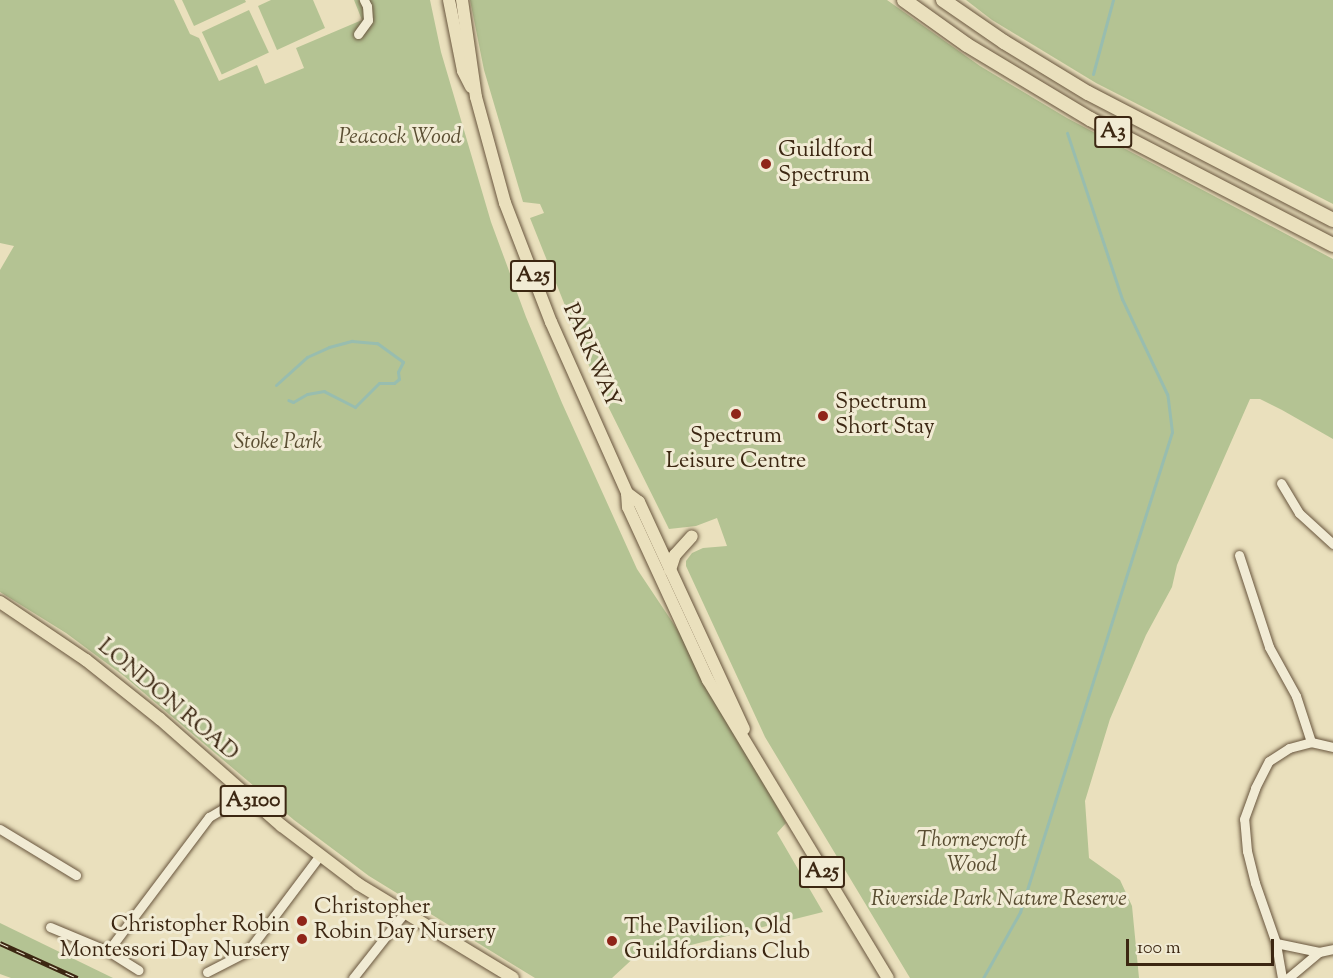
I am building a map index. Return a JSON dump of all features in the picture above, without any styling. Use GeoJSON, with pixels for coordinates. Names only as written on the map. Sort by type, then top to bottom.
{"type":"FeatureCollection","features":[{"type":"Feature","properties":{"kind":"highway","name":"A3"},"geometry":{"type":"LineString","coordinates":[[904,0],[958,39],[1090,120],[1333,245]]}},
{"type":"Feature","properties":{"kind":"highway","name":"A3"},"geometry":{"type":"LineString","coordinates":[[943,0],[1024,55],[1088,93],[1333,220]]}},
{"type":"Feature","properties":{"kind":"main road","name":"PARKWAY"},"geometry":{"type":"LineString","coordinates":[[449,0],[463,71],[476,97]]}},
{"type":"Feature","properties":{"kind":"main road","name":"PARKWAY"},"geometry":{"type":"LineString","coordinates":[[462,0],[476,97],[500,188],[516,234],[627,493],[628,507],[708,680],[888,978]]}},
{"type":"Feature","properties":{"kind":"main road","name":"PARKWAY"},"geometry":{"type":"LineString","coordinates":[[627,493],[639,502],[770,785]]}},
{"type":"Feature","properties":{"kind":"main road"},"geometry":{"type":"LineString","coordinates":[[670,570],[675,555],[692,536]]}},
{"type":"Feature","properties":{"kind":"main road","name":"LONDON ROAD"},"geometry":{"type":"LineString","coordinates":[[0,602],[86,660],[160,719],[246,795],[358,884],[513,978]]}},
{"type":"Feature","properties":{"kind":"street"},"geometry":{"type":"LineString","coordinates":[[358,34],[368,20],[368,6],[364,0]]}},
{"type":"Feature","properties":{"kind":"street"},"geometry":{"type":"LineString","coordinates":[[1281,483],[1299,513],[1333,544]]}},
{"type":"Feature","properties":{"kind":"street"},"geometry":{"type":"LineString","coordinates":[[1239,555],[1269,647],[1296,696],[1311,742]]}},
{"type":"Feature","properties":{"kind":"street"},"geometry":{"type":"LineString","coordinates":[[1282,978],[1276,943],[1255,883],[1244,819],[1255,788],[1269,761],[1289,748],[1311,742],[1333,747]]}},
{"type":"Feature","properties":{"kind":"street"},"geometry":{"type":"LineString","coordinates":[[108,951],[209,818],[246,795]]}},
{"type":"Feature","properties":{"kind":"street"},"geometry":{"type":"LineString","coordinates":[[0,829],[76,875]]}},
{"type":"Feature","properties":{"kind":"street"},"geometry":{"type":"LineString","coordinates":[[207,972],[248,951],[320,855]]}},
{"type":"Feature","properties":{"kind":"street"},"geometry":{"type":"LineString","coordinates":[[353,978],[405,912]]}},
{"type":"Feature","properties":{"kind":"street"},"geometry":{"type":"LineString","coordinates":[[50,927],[108,951],[139,970]]}},
{"type":"Feature","properties":{"kind":"street"},"geometry":{"type":"LineString","coordinates":[[1276,943],[1319,952],[1333,949]]}},
{"type":"Feature","properties":{"kind":"street"},"geometry":{"type":"LineString","coordinates":[[1288,978],[1319,952]]}},
{"type":"Feature","properties":{"kind":"green space","name":"Stoke Park"},"geometry":{"type":"Polygon","coordinates":[[[0,0],[174,0],[190,34],[199,38],[219,81],[257,65],[265,84],[304,68],[296,48],[362,20],[354,0],[430,0],[441,52],[491,222],[526,317],[562,403],[637,569],[687,644],[786,823],[777,833],[823,912],[687,946],[639,953],[612,978],[535,978],[369,876],[294,820],[124,676],[66,633],[0,592],[0,270],[14,246],[0,243],[0,0]]]}},
{"type":"Feature","properties":{"kind":"green space"},"geometry":{"type":"Polygon","coordinates":[[[182,0],[245,0],[246,2],[194,26],[182,0]]]}},
{"type":"Feature","properties":{"kind":"green space"},"geometry":{"type":"Polygon","coordinates":[[[271,0],[313,0],[325,28],[277,50],[258,6],[271,0]]]}},
{"type":"Feature","properties":{"kind":"green space"},"geometry":{"type":"Polygon","coordinates":[[[470,0],[887,0],[980,66],[1067,118],[1333,259],[1333,439],[1260,399],[1250,399],[1177,565],[1172,587],[1146,635],[1110,719],[1085,801],[1089,858],[1120,880],[1132,906],[1139,978],[910,978],[765,737],[686,566],[686,561],[692,553],[703,548],[727,546],[717,518],[696,526],[669,529],[594,378],[530,218],[544,213],[540,204],[523,202],[484,70],[470,0]]]}},
{"type":"Feature","properties":{"kind":"green space"},"geometry":{"type":"Polygon","coordinates":[[[966,0],[1333,0],[1333,204],[1096,83],[992,20],[966,0]]]}},
{"type":"Feature","properties":{"kind":"green space"},"geometry":{"type":"Polygon","coordinates":[[[249,10],[269,53],[222,75],[202,32],[249,10]]]}},
{"type":"Feature","properties":{"kind":"green space"},"geometry":{"type":"Polygon","coordinates":[[[0,923],[113,978],[11,978],[0,974],[0,923]]]}},
{"type":"Feature","properties":{"kind":"waterway"},"geometry":{"type":"LineString","coordinates":[[1093,74],[1113,0]]}},
{"type":"Feature","properties":{"kind":"waterway"},"geometry":{"type":"LineString","coordinates":[[983,978],[1020,912],[1172,432],[1167,394],[1122,299],[1067,133]]}},
{"type":"Feature","properties":{"kind":"waterway"},"geometry":{"type":"LineString","coordinates":[[276,385],[307,357],[329,347],[352,341],[377,343],[403,362],[398,372],[399,379],[394,383],[379,383],[355,407],[324,391],[307,394],[293,402],[288,400]]}},
{"type":"Feature","properties":{"kind":"railway"},"geometry":{"type":"LineString","coordinates":[[0,943],[77,978]]}},
{"type":"Feature","properties":{"kind":"place","name":"Guildford Spectrum"},"geometry":{"type":"Point","coordinates":[766,164]}},
{"type":"Feature","properties":{"kind":"place","name":"Spectrum Leisure Centre"},"geometry":{"type":"Point","coordinates":[736,414]}},
{"type":"Feature","properties":{"kind":"place","name":"Spectrum Short Stay"},"geometry":{"type":"Point","coordinates":[823,416]}},
{"type":"Feature","properties":{"kind":"place","name":"Christopher Robin Day Nursery"},"geometry":{"type":"Point","coordinates":[302,921]}},
{"type":"Feature","properties":{"kind":"place","name":"Christopher Robin Montessori Day Nursery"},"geometry":{"type":"Point","coordinates":[302,939]}},
{"type":"Feature","properties":{"kind":"place","name":"The Pavilion, Old Guildfordians Club"},"geometry":{"type":"Point","coordinates":[612,941]}},
{"type":"Feature","properties":{"kind":"park label","name":"Peacock Wood"},"geometry":{"type":"Point","coordinates":[400,139]}},
{"type":"Feature","properties":{"kind":"park label","name":"Thorneycroft Wood"},"geometry":{"type":"Point","coordinates":[972,854]}},
{"type":"Feature","properties":{"kind":"park label","name":"Riverside Park Nature Reserve"},"geometry":{"type":"Point","coordinates":[999,901]}}]}
